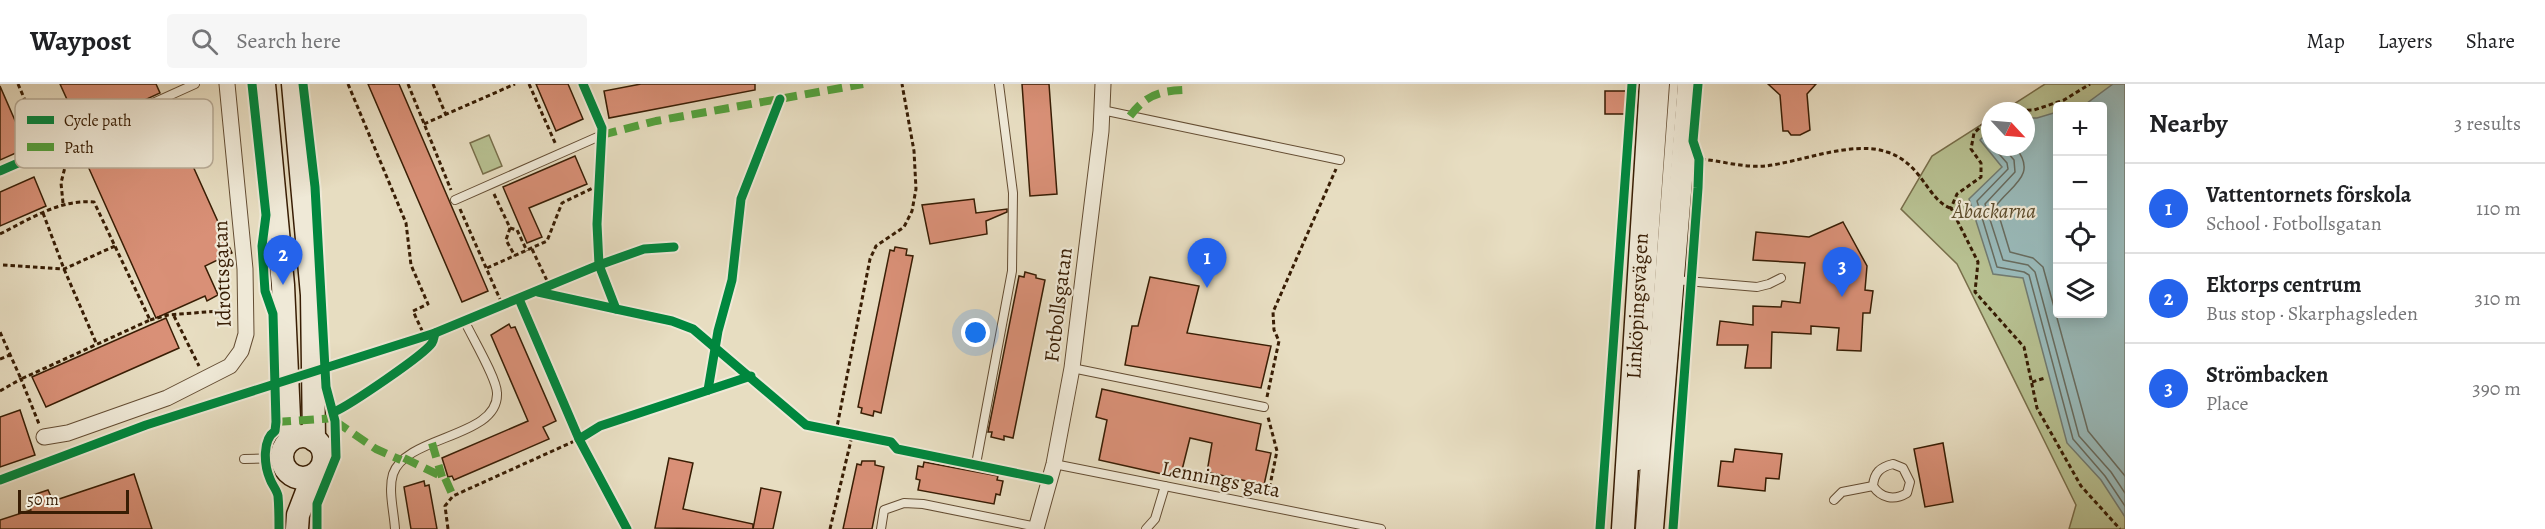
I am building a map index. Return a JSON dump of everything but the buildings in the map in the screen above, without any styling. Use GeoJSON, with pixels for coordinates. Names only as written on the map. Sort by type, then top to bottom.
{"type":"FeatureCollection","features":[{"type":"Feature","properties":{"kind":"street","name":"Idrottsgatan"},"geometry":{"type":"LineString","coordinates":[[44,437],[68,433],[167,398],[230,366],[241,351],[246,334],[245,268],[227,84]]}},
{"type":"Feature","properties":{"kind":"street"},"geometry":{"type":"LineString","coordinates":[[264,84],[283,285],[298,522]]}},
{"type":"Feature","properties":{"kind":"street"},"geometry":{"type":"LineString","coordinates":[[293,84],[312,296],[314,440]]}},
{"type":"Feature","properties":{"kind":"street","name":"Fotbollsgatan"},"geometry":{"type":"LineString","coordinates":[[1036,528],[1054,464],[1072,368],[1102,110],[1103,84]]}},
{"type":"Feature","properties":{"kind":"street","name":"Linköpingsvägen"},"geometry":{"type":"LineString","coordinates":[[1623,529],[1651,84]]}},
{"type":"Feature","properties":{"kind":"street","name":"Linköpingsvägen"},"geometry":{"type":"LineString","coordinates":[[1652,529],[1689,84]]}},
{"type":"Feature","properties":{"kind":"street"},"geometry":{"type":"LineString","coordinates":[[303,437],[314,440],[322,448],[322,465],[294,462],[303,437]]}},
{"type":"Feature","properties":{"kind":"lane"},"geometry":{"type":"LineString","coordinates":[[162,99],[195,84]]}},
{"type":"Feature","properties":{"kind":"lane"},"geometry":{"type":"LineString","coordinates":[[975,464],[1012,271],[1013,193],[999,84]]}},
{"type":"Feature","properties":{"kind":"lane"},"geometry":{"type":"LineString","coordinates":[[1633,529],[1665,84]]}},
{"type":"Feature","properties":{"kind":"lane"},"geometry":{"type":"LineString","coordinates":[[1640,529],[1674,84]]}},
{"type":"Feature","properties":{"kind":"lane"},"geometry":{"type":"LineString","coordinates":[[1102,110],[1340,160]]}},
{"type":"Feature","properties":{"kind":"lane"},"geometry":{"type":"LineString","coordinates":[[455,200],[602,135]]}},
{"type":"Feature","properties":{"kind":"lane","name":"Linköpingsvägen"},"geometry":{"type":"LineString","coordinates":[[1673,279],[1757,286],[1780,278]]}},
{"type":"Feature","properties":{"kind":"lane"},"geometry":{"type":"LineString","coordinates":[[395,529],[392,483],[401,460],[421,448],[476,424],[488,414],[496,401],[496,388],[465,322]]}},
{"type":"Feature","properties":{"kind":"lane"},"geometry":{"type":"LineString","coordinates":[[1072,368],[1264,407]]}},
{"type":"Feature","properties":{"kind":"lane"},"geometry":{"type":"LineString","coordinates":[[244,459],[294,462]]}},
{"type":"Feature","properties":{"kind":"lane","name":"Lennings gata"},"geometry":{"type":"LineString","coordinates":[[1054,464],[1381,529]]}},
{"type":"Feature","properties":{"kind":"lane"},"geometry":{"type":"LineString","coordinates":[[1893,464],[1904,468],[1910,482],[1907,493],[1895,498],[1878,494],[1873,486],[1874,477],[1881,468],[1893,464]]}},
{"type":"Feature","properties":{"kind":"lane"},"geometry":{"type":"LineString","coordinates":[[1146,529],[1155,519],[1165,486]]}},
{"type":"Feature","properties":{"kind":"lane"},"geometry":{"type":"LineString","coordinates":[[1834,501],[1842,492],[1873,486]]}},
{"type":"Feature","properties":{"kind":"lane"},"geometry":{"type":"LineString","coordinates":[[881,529],[885,510],[903,503],[923,504],[1036,528]]}},
{"type":"Feature","properties":{"kind":"path"},"geometry":{"type":"LineString","coordinates":[[18,84],[27,99]]}},
{"type":"Feature","properties":{"kind":"path"},"geometry":{"type":"LineString","coordinates":[[348,84],[406,223],[411,265],[428,303],[413,311],[425,337]]}},
{"type":"Feature","properties":{"kind":"path"},"geometry":{"type":"LineString","coordinates":[[408,84],[455,200],[507,305],[494,310]]}},
{"type":"Feature","properties":{"kind":"path"},"geometry":{"type":"LineString","coordinates":[[433,84],[446,115]]}},
{"type":"Feature","properties":{"kind":"path"},"geometry":{"type":"LineString","coordinates":[[424,124],[515,84]]}},
{"type":"Feature","properties":{"kind":"path"},"geometry":{"type":"LineString","coordinates":[[529,84],[559,153]]}},
{"type":"Feature","properties":{"kind":"path"},"geometry":{"type":"LineString","coordinates":[[836,432],[870,260],[876,246],[904,227],[912,211],[916,189],[914,151],[902,84]]}},
{"type":"Feature","properties":{"kind":"path"},"geometry":{"type":"LineString","coordinates":[[2035,110],[2064,100],[2090,84]]}},
{"type":"Feature","properties":{"kind":"path"},"geometry":{"type":"LineString","coordinates":[[1951,208],[1957,194],[1981,177],[1981,163],[1971,148],[1974,134],[1981,127]]}},
{"type":"Feature","properties":{"kind":"path"},"geometry":{"type":"LineString","coordinates":[[1699,159],[1763,166],[1861,148],[1885,151],[1903,158],[1917,171],[1942,205],[1951,208],[1978,262],[1975,292],[2024,347],[2037,408],[2081,486],[2120,529]]}},
{"type":"Feature","properties":{"kind":"path"},"geometry":{"type":"LineString","coordinates":[[1266,506],[1277,451],[1273,428],[1264,407],[1279,341],[1274,330],[1274,312],[1340,160]]}},
{"type":"Feature","properties":{"kind":"path"},"geometry":{"type":"LineString","coordinates":[[58,168],[63,203]]}},
{"type":"Feature","properties":{"kind":"path"},"geometry":{"type":"LineString","coordinates":[[490,184],[510,228],[506,240],[515,256]]}},
{"type":"Feature","properties":{"kind":"path"},"geometry":{"type":"LineString","coordinates":[[487,268],[547,241],[562,203],[599,185]]}},
{"type":"Feature","properties":{"kind":"path"},"geometry":{"type":"LineString","coordinates":[[0,234],[63,203],[77,200],[94,202],[150,320]]}},
{"type":"Feature","properties":{"kind":"path"},"geometry":{"type":"LineString","coordinates":[[43,213],[97,345]]}},
{"type":"Feature","properties":{"kind":"path"},"geometry":{"type":"LineString","coordinates":[[510,228],[517,230],[526,251]]}},
{"type":"Feature","properties":{"kind":"path"},"geometry":{"type":"LineString","coordinates":[[3,265],[64,269],[115,246]]}},
{"type":"Feature","properties":{"kind":"path"},"geometry":{"type":"LineString","coordinates":[[532,249],[552,291],[560,283]]}},
{"type":"Feature","properties":{"kind":"path"},"geometry":{"type":"LineString","coordinates":[[1600,529],[1617,298]]}},
{"type":"Feature","properties":{"kind":"path"},"geometry":{"type":"LineString","coordinates":[[0,391],[21,379],[150,320],[246,309]]}},
{"type":"Feature","properties":{"kind":"path"},"geometry":{"type":"LineString","coordinates":[[174,316],[205,378]]}},
{"type":"Feature","properties":{"kind":"path"},"geometry":{"type":"LineString","coordinates":[[0,332],[44,437]]}},
{"type":"Feature","properties":{"kind":"path"},"geometry":{"type":"LineString","coordinates":[[414,340],[435,333],[432,344],[423,350]]}},
{"type":"Feature","properties":{"kind":"path"},"geometry":{"type":"LineString","coordinates":[[0,359],[10,355]]}},
{"type":"Feature","properties":{"kind":"path"},"geometry":{"type":"LineString","coordinates":[[2032,382],[2045,378]]}},
{"type":"Feature","properties":{"kind":"path"},"geometry":{"type":"LineString","coordinates":[[448,529],[444,506],[453,496],[583,440],[575,428]]}},
{"type":"Feature","properties":{"kind":"path"},"geometry":{"type":"LineString","coordinates":[[830,529],[852,436]]}},
{"type":"Feature","properties":{"kind":"green space","name":"Åbackarna"},"geometry":{"type":"Polygon","coordinates":[[[2045,84],[2125,84],[2125,529],[2069,529],[2076,505],[1957,264],[1901,209],[1932,156],[1981,125],[1981,156],[2035,156],[2035,102],[2017,102],[2045,84]]]}},
{"type":"Feature","properties":{"kind":"green space"},"geometry":{"type":"Polygon","coordinates":[[[489,135],[502,166],[483,174],[470,143],[489,135]]]}},
{"type":"Feature","properties":{"kind":"water"},"geometry":{"type":"Polygon","coordinates":[[[2113,84],[2125,84],[2125,517],[2101,480],[2067,443],[2023,278],[1993,274],[1969,199],[2002,167],[1993,156],[2035,156],[2035,118],[2053,113],[2053,318],[2107,318],[2107,102],[2088,102],[2113,84]]]}},
{"type":"Feature","properties":{"kind":"marked path"},"geometry":{"type":"LineString","coordinates":[[602,135],[656,121],[863,84]]}},
{"type":"Feature","properties":{"kind":"marked path"},"geometry":{"type":"LineString","coordinates":[[1130,116],[1142,103],[1160,93],[1185,90]]}},
{"type":"Feature","properties":{"kind":"marked path"},"geometry":{"type":"LineString","coordinates":[[276,422],[335,418]]}},
{"type":"Feature","properties":{"kind":"marked path"},"geometry":{"type":"LineString","coordinates":[[335,421],[376,449],[401,460]]}},
{"type":"Feature","properties":{"kind":"marked path"},"geometry":{"type":"LineString","coordinates":[[432,443],[442,477]]}},
{"type":"Feature","properties":{"kind":"marked path"},"geometry":{"type":"LineString","coordinates":[[404,458],[445,478],[453,496]]}},
{"type":"Feature","properties":{"kind":"cycle path"},"geometry":{"type":"LineString","coordinates":[[252,84],[266,215],[262,246],[265,291],[273,314],[276,422],[275,431],[268,440],[265,453],[268,473],[278,496],[279,529]]}},
{"type":"Feature","properties":{"kind":"cycle path"},"geometry":{"type":"LineString","coordinates":[[303,84],[315,187],[326,387],[335,421],[336,457],[317,504],[317,529]]}},
{"type":"Feature","properties":{"kind":"cycle path"},"geometry":{"type":"LineString","coordinates":[[0,480],[146,425],[435,333],[599,265],[597,224],[602,128],[583,84]]}},
{"type":"Feature","properties":{"kind":"cycle path"},"geometry":{"type":"LineString","coordinates":[[1600,529],[1632,84]]}},
{"type":"Feature","properties":{"kind":"cycle path"},"geometry":{"type":"LineString","coordinates":[[1673,529],[1698,188],[1699,159],[1693,141],[1698,84]]}},
{"type":"Feature","properties":{"kind":"cycle path"},"geometry":{"type":"LineString","coordinates":[[708,390],[718,331],[732,280],[741,199],[780,99]]}},
{"type":"Feature","properties":{"kind":"cycle path"},"geometry":{"type":"LineString","coordinates":[[0,171],[15,164]]}},
{"type":"Feature","properties":{"kind":"cycle path"},"geometry":{"type":"LineString","coordinates":[[674,247],[644,249],[599,265],[616,309],[672,321],[693,329],[806,425],[891,442],[897,449],[1049,480]]}},
{"type":"Feature","properties":{"kind":"cycle path"},"geometry":{"type":"LineString","coordinates":[[538,292],[616,309]]}},
{"type":"Feature","properties":{"kind":"cycle path"},"geometry":{"type":"LineString","coordinates":[[519,299],[579,439],[627,529]]}},
{"type":"Feature","properties":{"kind":"cycle path"},"geometry":{"type":"LineString","coordinates":[[334,412],[416,358],[432,343],[435,333]]}},
{"type":"Feature","properties":{"kind":"cycle path"},"geometry":{"type":"LineString","coordinates":[[579,439],[600,426],[751,376]]}},
{"type":"Feature","properties":{"kind":"place","name":"Ektorps centrum"},"geometry":{"type":"Point","coordinates":[283,285]}},
{"type":"Feature","properties":{"kind":"place","name":"Vattentornets förskola"},"geometry":{"type":"Point","coordinates":[1207,288]}},
{"type":"Feature","properties":{"kind":"place","name":"Strömbacken"},"geometry":{"type":"Point","coordinates":[1842,297]}}]}
